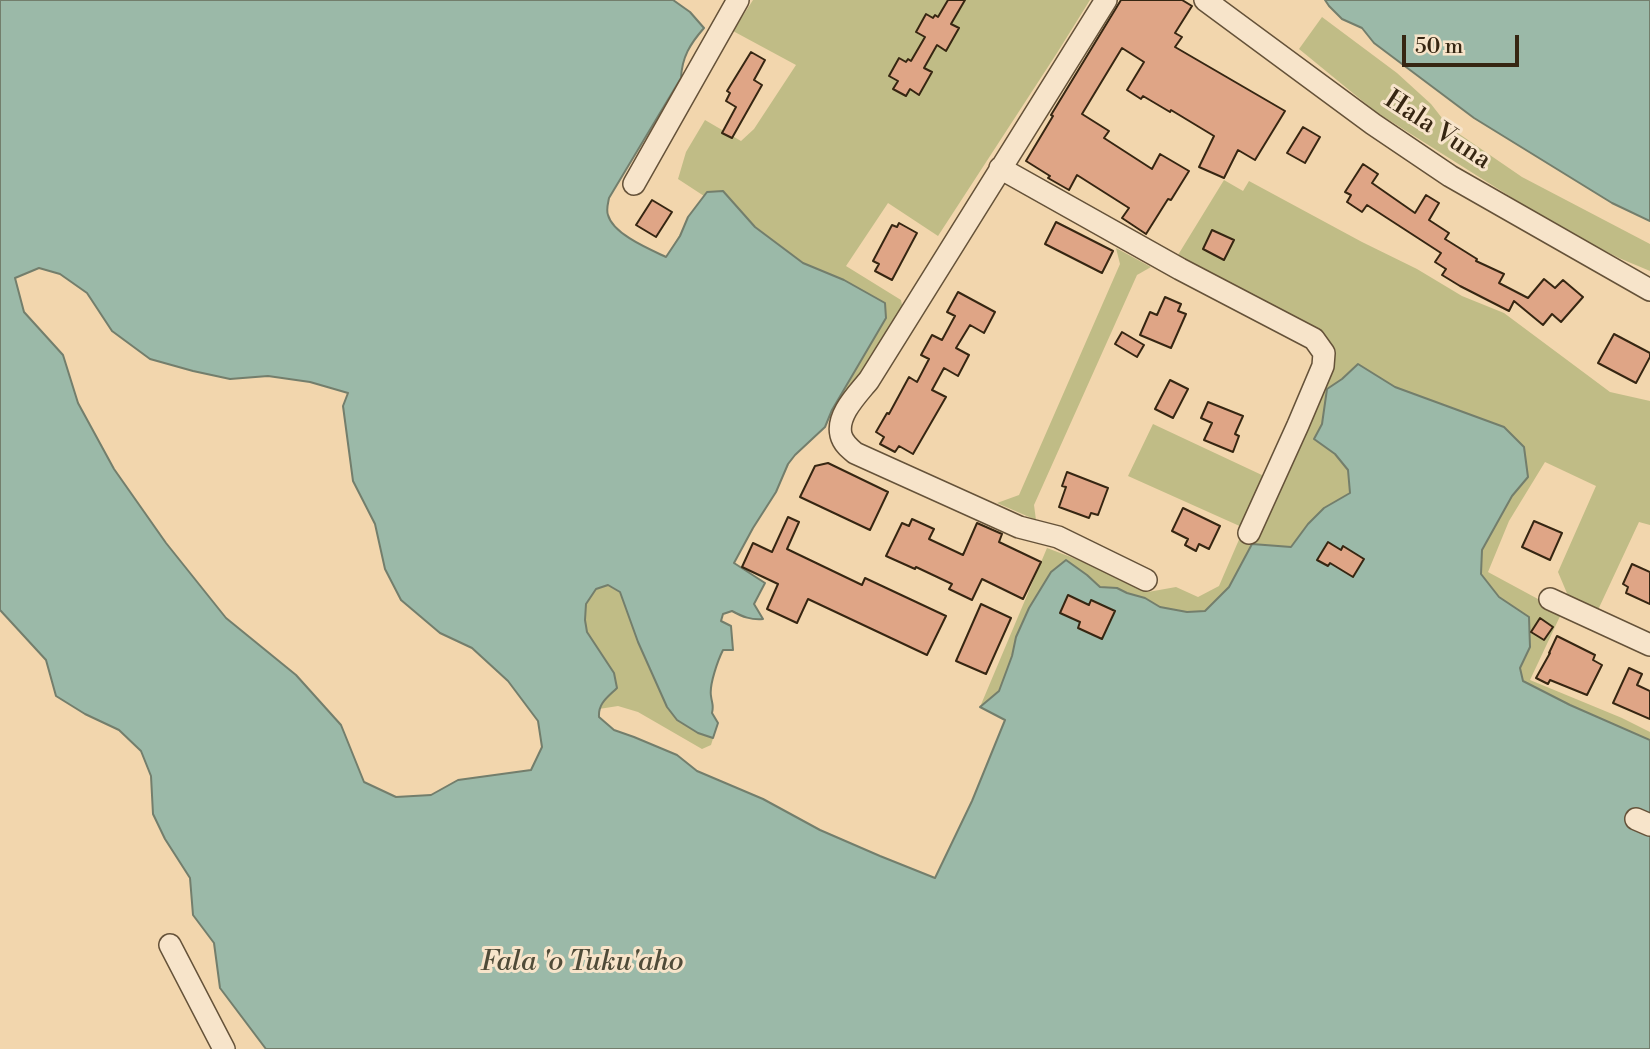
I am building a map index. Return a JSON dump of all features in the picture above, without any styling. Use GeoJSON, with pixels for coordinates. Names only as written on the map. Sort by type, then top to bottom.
{"type":"FeatureCollection","features":[{"type":"Feature","properties":{"kind":"street"},"geometry":{"type":"LineString","coordinates":[[634,184],[738,0]]}},
{"type":"Feature","properties":{"kind":"street"},"geometry":{"type":"LineString","coordinates":[[1107,0],[869,380],[851,403],[843,418],[840,432],[845,443],[855,453],[1019,527],[1058,537],[1146,580]]}},
{"type":"Feature","properties":{"kind":"street","name":"Hala Vuna"},"geometry":{"type":"LineString","coordinates":[[1205,0],[1373,124],[1450,176],[1650,290]]}},
{"type":"Feature","properties":{"kind":"street"},"geometry":{"type":"LineString","coordinates":[[1000,168],[1180,269],[1314,339],[1324,352],[1323,366],[1248,533]]}},
{"type":"Feature","properties":{"kind":"street"},"geometry":{"type":"LineString","coordinates":[[1550,599],[1650,645]]}},
{"type":"Feature","properties":{"kind":"street"},"geometry":{"type":"LineString","coordinates":[[170,946],[224,1049]]}},
{"type":"Feature","properties":{"kind":"shaded area"},"geometry":{"type":"Polygon","coordinates":[[[673,0],[690,12],[704,28],[688,51],[681,78],[609,198],[607,209],[611,222],[624,235],[666,257],[704,196],[678,179],[686,152],[705,120],[741,141],[754,129],[796,65],[733,31],[753,0],[1090,0],[938,236],[888,203],[846,266],[901,300],[903,310],[873,358],[832,410],[825,427],[795,455],[734,563],[765,583],[754,604],[763,619],[747,618],[732,611],[723,614],[721,621],[731,626],[733,650],[723,650],[716,666],[711,691],[712,713],[718,723],[711,745],[702,749],[638,712],[618,706],[599,709],[599,717],[614,730],[677,755],[697,771],[763,799],[820,830],[935,878],[972,801],[1005,720],[980,707],[1047,548],[1148,592],[1176,587],[1198,597],[1219,586],[1244,528],[1128,476],[1153,424],[1264,476],[1331,358],[1259,303],[1178,255],[1224,180],[1243,191],[1249,181],[1417,269],[1462,296],[1504,313],[1610,392],[1650,401],[1650,525],[1639,522],[1597,612],[1569,598],[1558,572],[1596,486],[1545,462],[1509,521],[1488,572],[1562,612],[1530,680],[1650,732],[1650,1049],[266,1049],[220,988],[214,943],[193,915],[190,878],[165,839],[153,814],[151,776],[141,751],[119,730],[56,696],[46,660],[0,610],[0,110],[506,343],[673,0]],[[39,268],[15,278],[24,312],[63,355],[78,403],[114,469],[166,543],[226,618],[296,675],[341,725],[364,782],[396,797],[431,795],[458,780],[531,770],[542,747],[538,721],[508,681],[472,648],[440,633],[401,600],[385,569],[375,524],[353,481],[343,406],[348,393],[310,382],[268,376],[230,379],[150,359],[112,331],[87,293],[60,274],[39,268]]]}},
{"type":"Feature","properties":{"kind":"shaded area"},"geometry":{"type":"Polygon","coordinates":[[[1322,17],[1397,73],[1431,104],[1449,127],[1522,177],[1650,244],[1650,271],[1560,228],[1376,112],[1299,49],[1322,17]]]}},
{"type":"Feature","properties":{"kind":"shaded area"},"geometry":{"type":"Polygon","coordinates":[[[1116,248],[1151,267],[1137,275],[1034,505],[1036,520],[997,503],[1019,495],[1120,264],[1116,248]]]}},
{"type":"Feature","properties":{"kind":"water","name":"Fala 'o Tuku'aho"},"geometry":{"type":"Polygon","coordinates":[[[0,0],[673,0],[690,12],[704,28],[688,51],[681,78],[609,198],[607,211],[611,222],[624,235],[666,257],[680,236],[688,217],[707,192],[723,191],[755,227],[803,263],[844,280],[885,303],[886,318],[832,410],[825,427],[788,464],[776,492],[734,563],[765,583],[754,604],[763,619],[747,618],[732,611],[723,614],[721,621],[731,626],[733,650],[723,650],[713,679],[712,713],[718,723],[713,738],[698,733],[677,720],[667,707],[638,642],[620,592],[608,585],[596,589],[586,604],[587,632],[614,673],[617,688],[602,704],[599,717],[614,730],[677,755],[697,771],[763,799],[820,830],[935,878],[972,801],[1005,720],[980,707],[999,691],[1016,637],[1029,608],[1051,572],[1066,560],[1100,587],[1117,588],[1145,598],[1160,607],[1187,612],[1205,611],[1229,587],[1252,544],[1291,547],[1324,508],[1350,493],[1348,470],[1335,454],[1314,439],[1322,424],[1327,389],[1358,364],[1395,387],[1504,427],[1524,447],[1528,477],[1512,496],[1482,550],[1481,574],[1499,597],[1529,617],[1530,647],[1520,668],[1523,681],[1650,740],[1650,1049],[266,1049],[220,988],[214,943],[193,915],[190,878],[165,839],[153,814],[151,776],[141,751],[119,730],[56,696],[46,660],[0,610],[0,0]],[[39,268],[15,278],[24,312],[63,355],[78,403],[114,469],[166,543],[226,618],[296,675],[341,725],[364,782],[396,797],[431,795],[458,780],[531,770],[542,747],[538,721],[508,681],[472,648],[440,633],[401,600],[385,569],[375,524],[353,481],[343,406],[348,393],[310,382],[268,376],[230,379],[150,359],[112,331],[87,293],[60,274],[39,268]]]}},
{"type":"Feature","properties":{"kind":"water"},"geometry":{"type":"Polygon","coordinates":[[[1325,0],[1650,0],[1650,221],[1612,203],[1474,118],[1374,43],[1362,28],[1342,19],[1325,0]]]}},
{"type":"Feature","properties":{"kind":"building"},"geometry":{"type":"Polygon","coordinates":[[[948,0],[965,0],[951,24],[959,28],[946,51],[937,45],[924,68],[932,72],[919,95],[910,89],[906,96],[893,89],[898,81],[889,76],[899,58],[906,62],[908,59],[911,61],[925,37],[916,32],[926,14],[933,18],[935,15],[938,17],[948,0]]]}},
{"type":"Feature","properties":{"kind":"building"},"geometry":{"type":"Polygon","coordinates":[[[1121,0],[1182,0],[1192,6],[1175,33],[1182,37],[1175,47],[1285,111],[1255,160],[1238,150],[1224,178],[1199,167],[1214,136],[1171,110],[1170,112],[1143,96],[1141,99],[1127,90],[1144,62],[1122,48],[1082,114],[1109,131],[1104,138],[1152,169],[1160,154],[1189,171],[1146,234],[1122,218],[1129,208],[1077,175],[1069,190],[1026,161],[1121,0]]]}},
{"type":"Feature","properties":{"kind":"building"},"geometry":{"type":"Polygon","coordinates":[[[751,52],[765,60],[754,80],[762,85],[732,138],[722,133],[736,107],[726,101],[730,93],[727,91],[751,52]]]}},
{"type":"Feature","properties":{"kind":"building"},"geometry":{"type":"Polygon","coordinates":[[[1303,127],[1320,137],[1305,163],[1287,153],[1303,127]]]}},
{"type":"Feature","properties":{"kind":"building"},"geometry":{"type":"Polygon","coordinates":[[[1363,164],[1378,174],[1372,183],[1415,213],[1426,195],[1439,203],[1429,220],[1449,233],[1445,239],[1477,259],[1476,261],[1504,274],[1499,283],[1528,298],[1544,279],[1555,288],[1563,280],[1583,297],[1561,322],[1552,314],[1543,325],[1514,301],[1509,311],[1460,286],[1442,275],[1446,269],[1435,262],[1441,253],[1367,205],[1362,212],[1347,202],[1351,195],[1345,192],[1363,164]]]}},
{"type":"Feature","properties":{"kind":"building"},"geometry":{"type":"Polygon","coordinates":[[[652,200],[672,212],[656,237],[636,225],[652,200]]]}},
{"type":"Feature","properties":{"kind":"building"},"geometry":{"type":"Polygon","coordinates":[[[1056,222],[1113,251],[1102,273],[1045,244],[1056,222]]]}},
{"type":"Feature","properties":{"kind":"building"},"geometry":{"type":"Polygon","coordinates":[[[899,223],[917,233],[892,280],[875,271],[879,264],[873,261],[892,225],[897,227],[899,223]]]}},
{"type":"Feature","properties":{"kind":"building"},"geometry":{"type":"Polygon","coordinates":[[[1212,230],[1234,240],[1224,260],[1203,249],[1212,230]]]}},
{"type":"Feature","properties":{"kind":"building"},"geometry":{"type":"Polygon","coordinates":[[[958,292],[995,312],[984,333],[970,325],[956,348],[969,355],[958,376],[944,368],[932,390],[946,397],[913,454],[899,446],[895,452],[880,444],[884,437],[876,432],[909,377],[917,382],[929,359],[921,355],[932,335],[942,340],[955,316],[947,312],[958,292]]]}},
{"type":"Feature","properties":{"kind":"building"},"geometry":{"type":"Polygon","coordinates":[[[1165,297],[1181,304],[1178,311],[1186,314],[1171,348],[1140,335],[1150,312],[1157,315],[1165,297]]]}},
{"type":"Feature","properties":{"kind":"building"},"geometry":{"type":"Polygon","coordinates":[[[1122,332],[1144,345],[1137,357],[1115,344],[1122,332]]]}},
{"type":"Feature","properties":{"kind":"building"},"geometry":{"type":"Polygon","coordinates":[[[1614,334],[1650,353],[1636,383],[1598,363],[1614,334]]]}},
{"type":"Feature","properties":{"kind":"building"},"geometry":{"type":"Polygon","coordinates":[[[1170,380],[1188,389],[1173,418],[1155,409],[1170,380]]]}},
{"type":"Feature","properties":{"kind":"building"},"geometry":{"type":"Polygon","coordinates":[[[1208,402],[1243,416],[1235,434],[1239,436],[1233,452],[1204,440],[1212,423],[1201,418],[1208,402]]]}},
{"type":"Feature","properties":{"kind":"building"},"geometry":{"type":"Polygon","coordinates":[[[828,463],[888,492],[870,530],[800,497],[815,466],[828,463]]]}},
{"type":"Feature","properties":{"kind":"building"},"geometry":{"type":"Polygon","coordinates":[[[1067,472],[1108,488],[1098,515],[1091,513],[1089,518],[1059,507],[1066,487],[1062,486],[1067,472]]]}},
{"type":"Feature","properties":{"kind":"building"},"geometry":{"type":"Polygon","coordinates":[[[1183,508],[1220,526],[1209,549],[1199,544],[1196,551],[1185,545],[1188,539],[1172,531],[1183,508]]]}},
{"type":"Feature","properties":{"kind":"building"},"geometry":{"type":"Polygon","coordinates":[[[788,517],[799,522],[787,549],[862,585],[865,578],[946,616],[927,655],[808,599],[797,623],[767,609],[778,584],[742,567],[753,543],[772,552],[788,517]]]}},
{"type":"Feature","properties":{"kind":"building"},"geometry":{"type":"Polygon","coordinates":[[[912,519],[934,529],[929,539],[963,555],[977,523],[1002,534],[999,542],[1041,562],[1023,599],[982,579],[972,600],[949,589],[952,584],[886,556],[902,523],[909,526],[912,519]]]}},
{"type":"Feature","properties":{"kind":"building"},"geometry":{"type":"Polygon","coordinates":[[[1534,521],[1562,533],[1550,560],[1522,547],[1534,521]]]}},
{"type":"Feature","properties":{"kind":"building"},"geometry":{"type":"Polygon","coordinates":[[[1328,542],[1341,550],[1343,546],[1364,559],[1353,577],[1330,563],[1328,566],[1317,560],[1328,542]]]}},
{"type":"Feature","properties":{"kind":"building"},"geometry":{"type":"Polygon","coordinates":[[[1632,564],[1650,572],[1650,604],[1626,593],[1628,587],[1623,584],[1632,564]]]}},
{"type":"Feature","properties":{"kind":"building"},"geometry":{"type":"Polygon","coordinates":[[[1068,595],[1089,605],[1091,600],[1115,611],[1102,639],[1078,628],[1080,622],[1060,613],[1068,595]]]}},
{"type":"Feature","properties":{"kind":"building"},"geometry":{"type":"Polygon","coordinates":[[[981,604],[1011,618],[986,674],[956,661],[981,604]]]}},
{"type":"Feature","properties":{"kind":"building"},"geometry":{"type":"Polygon","coordinates":[[[1540,618],[1553,627],[1544,640],[1531,632],[1540,618]]]}},
{"type":"Feature","properties":{"kind":"building"},"geometry":{"type":"Polygon","coordinates":[[[1557,636],[1595,655],[1593,660],[1602,665],[1587,695],[1550,680],[1548,684],[1536,678],[1557,636]]]}},
{"type":"Feature","properties":{"kind":"building"},"geometry":{"type":"Polygon","coordinates":[[[1629,668],[1642,674],[1637,685],[1650,691],[1650,719],[1613,703],[1629,668]]]}}]}
